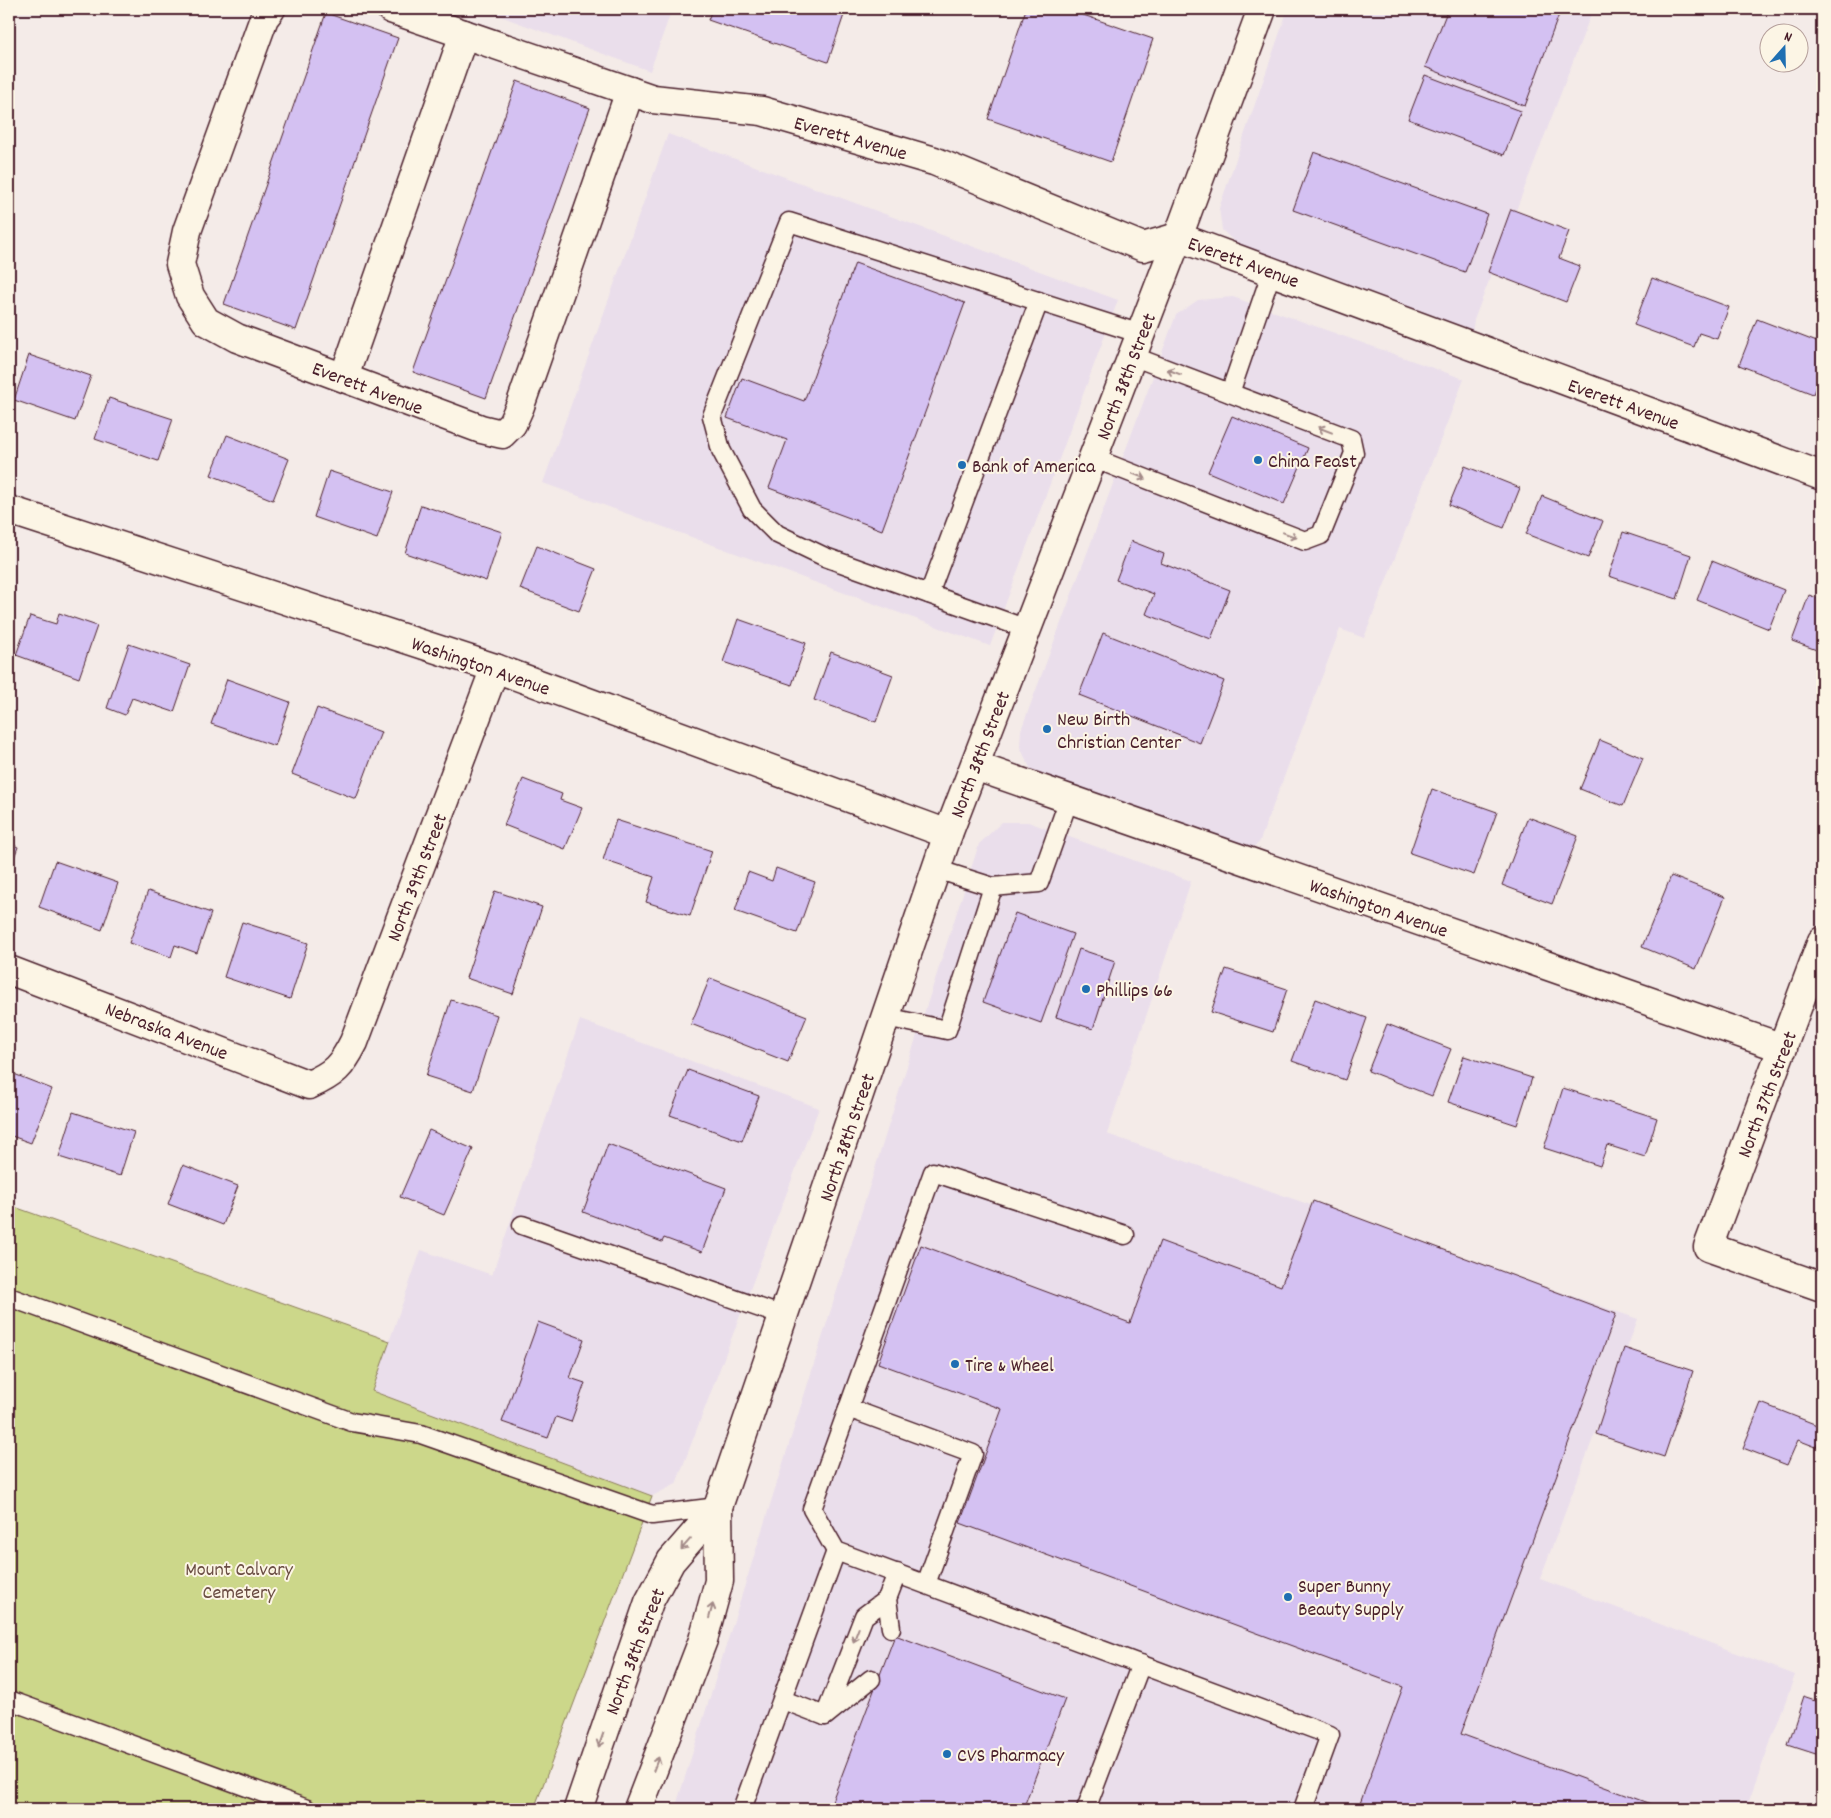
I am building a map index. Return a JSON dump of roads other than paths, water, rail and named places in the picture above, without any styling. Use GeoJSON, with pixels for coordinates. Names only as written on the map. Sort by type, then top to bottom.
{"type":"FeatureCollection","features":[{"type":"Feature","properties":{"kind":"street","name":"Everett Avenue"},"geometry":{"type":"LineString","coordinates":[[270,9],[264,18],[187,231],[180,264],[190,296],[206,321],[237,338],[481,429],[502,434],[512,424],[520,406],[630,91]]}},
{"type":"Feature","properties":{"kind":"street","name":"Everett Avenue"},"geometry":{"type":"LineString","coordinates":[[391,9],[653,99],[762,112],[934,162],[1143,247],[1178,236],[1822,476]]}},
{"type":"Feature","properties":{"kind":"street","name":"North 38th Street"},"geometry":{"type":"LineString","coordinates":[[638,1809],[704,1640],[719,1581],[718,1508],[948,834],[1178,236],[1262,9]]}},
{"type":"Feature","properties":{"kind":"street"},"geometry":{"type":"LineString","coordinates":[[344,377],[464,34]]}},
{"type":"Feature","properties":{"kind":"street","name":"Washington Avenue"},"geometry":{"type":"LineString","coordinates":[[9,510],[495,668],[948,834]]}},
{"type":"Feature","properties":{"kind":"street","name":"North 39th Street"},"geometry":{"type":"LineString","coordinates":[[325,1078],[335,1072],[346,1060],[354,1042],[495,668]]}},
{"type":"Feature","properties":{"kind":"street","name":"Washington Avenue"},"geometry":{"type":"LineString","coordinates":[[975,766],[1783,1048]]}},
{"type":"Feature","properties":{"kind":"street","name":"North 37th Street"},"geometry":{"type":"LineString","coordinates":[[1822,940],[1708,1247],[1822,1287]]}},
{"type":"Feature","properties":{"kind":"street","name":"Nebraska Avenue"},"geometry":{"type":"LineString","coordinates":[[9,970],[309,1085],[325,1078]]}},
{"type":"Feature","properties":{"kind":"street","name":"North 38th Street"},"geometry":{"type":"LineString","coordinates":[[578,1809],[649,1602],[671,1561],[718,1508]]}},
{"type":"Feature","properties":{"kind":"lane"},"geometry":{"type":"LineString","coordinates":[[1027,630],[825,557],[777,534],[752,509],[721,450],[712,416],[789,222],[1040,301],[1136,345],[1230,393],[1351,439],[1354,453],[1321,535],[1305,541],[1093,458]]}},
{"type":"Feature","properties":{"kind":"lane"},"geometry":{"type":"LineString","coordinates":[[1230,393],[1272,272]]}},
{"type":"Feature","properties":{"kind":"lane"},"geometry":{"type":"LineString","coordinates":[[929,594],[1040,301]]}},
{"type":"Feature","properties":{"kind":"lane"},"geometry":{"type":"LineString","coordinates":[[936,869],[993,887],[1039,883],[1070,799]]}},
{"type":"Feature","properties":{"kind":"lane"},"geometry":{"type":"LineString","coordinates":[[886,1017],[947,1030],[993,887]]}},
{"type":"Feature","properties":{"kind":"lane"},"geometry":{"type":"LineString","coordinates":[[1125,1235],[933,1172],[812,1510],[836,1550],[1330,1736],[1303,1809]]}},
{"type":"Feature","properties":{"kind":"lane"},"geometry":{"type":"LineString","coordinates":[[522,1225],[783,1316]]}},
{"type":"Feature","properties":{"kind":"lane"},"geometry":{"type":"LineString","coordinates":[[9,1297],[352,1422],[420,1434],[652,1515],[718,1508]]}},
{"type":"Feature","properties":{"kind":"lane"},"geometry":{"type":"LineString","coordinates":[[848,1408],[973,1454],[926,1584]]}},
{"type":"Feature","properties":{"kind":"lane"},"geometry":{"type":"LineString","coordinates":[[742,1809],[836,1550]]}},
{"type":"Feature","properties":{"kind":"lane"},"geometry":{"type":"LineString","coordinates":[[891,1628],[887,1599],[897,1573]]}},
{"type":"Feature","properties":{"kind":"lane"},"geometry":{"type":"LineString","coordinates":[[825,1716],[864,1616],[887,1599]]}},
{"type":"Feature","properties":{"kind":"lane"},"geometry":{"type":"LineString","coordinates":[[1086,1809],[1141,1664]]}},
{"type":"Feature","properties":{"kind":"lane"},"geometry":{"type":"LineString","coordinates":[[825,1716],[871,1680]]}},
{"type":"Feature","properties":{"kind":"lane"},"geometry":{"type":"LineString","coordinates":[[9,1700],[307,1809]]}},
{"type":"Feature","properties":{"kind":"lane"},"geometry":{"type":"LineString","coordinates":[[782,1700],[825,1716]]}},
{"type":"Feature","properties":{"kind":"place","name":"China Feast"},"geometry":{"type":"Point","coordinates":[1258,460]}},
{"type":"Feature","properties":{"kind":"place","name":"Bank of America"},"geometry":{"type":"Point","coordinates":[962,465]}},
{"type":"Feature","properties":{"kind":"place","name":"New Birth Christian Center"},"geometry":{"type":"Point","coordinates":[1047,729]}},
{"type":"Feature","properties":{"kind":"place","name":"Phillips 66"},"geometry":{"type":"Point","coordinates":[1086,989]}},
{"type":"Feature","properties":{"kind":"place","name":"Tire & Wheel"},"geometry":{"type":"Point","coordinates":[955,1364]}},
{"type":"Feature","properties":{"kind":"place","name":"Super Bunny Beauty Supply"},"geometry":{"type":"Point","coordinates":[1288,1597]}},
{"type":"Feature","properties":{"kind":"place","name":"CVS Pharmacy"},"geometry":{"type":"Point","coordinates":[947,1754]}},
{"type":"Feature","properties":{"kind":"park label","name":"Mount Calvary Cemetery"},"geometry":{"type":"Point","coordinates":[239,1580]}}]}
